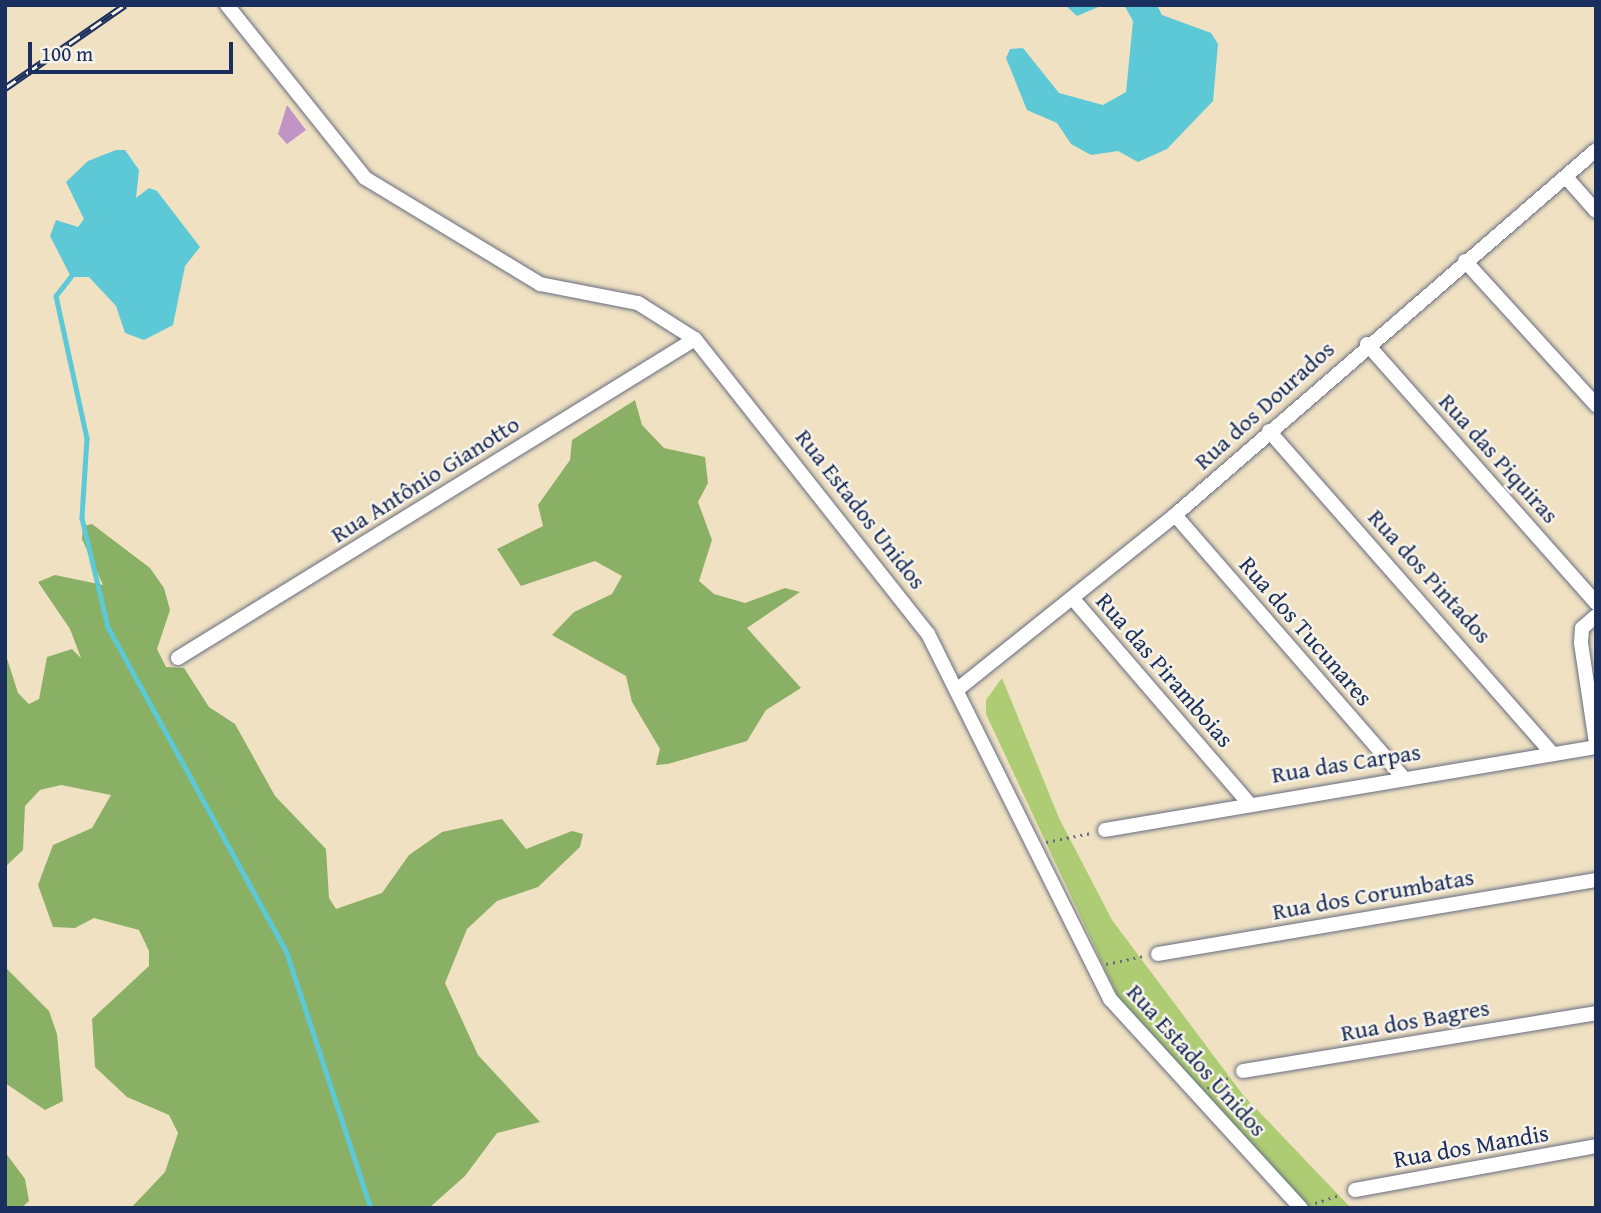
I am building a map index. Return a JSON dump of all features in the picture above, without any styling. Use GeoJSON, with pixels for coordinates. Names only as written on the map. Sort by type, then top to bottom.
{"type":"FeatureCollection","features":[{"type":"Feature","properties":{"kind":"street","name":"Rua Estados Unidos"},"geometry":{"type":"LineString","coordinates":[[227,5],[365,178],[540,284],[638,303],[695,338],[863,544],[928,634],[958,689],[1092,967],[1130,1026],[1301,1208]]}},
{"type":"Feature","properties":{"kind":"street","name":"Rua dos Dourados"},"geometry":{"type":"LineString","coordinates":[[958,689],[1074,600],[1175,515],[1367,344],[1596,150]]}},
{"type":"Feature","properties":{"kind":"street"},"geometry":{"type":"LineString","coordinates":[[1566,177],[1596,211]]}},
{"type":"Feature","properties":{"kind":"street"},"geometry":{"type":"LineString","coordinates":[[1465,261],[1596,405]]}},
{"type":"Feature","properties":{"kind":"street","name":"Rua Antônio Gianotto"},"geometry":{"type":"LineString","coordinates":[[178,658],[695,338]]}},
{"type":"Feature","properties":{"kind":"street","name":"Rua das Piquiras"},"geometry":{"type":"LineString","coordinates":[[1367,344],[1596,603]]}},
{"type":"Feature","properties":{"kind":"street","name":"Rua dos Pintados"},"geometry":{"type":"LineString","coordinates":[[1269,431],[1553,754]]}},
{"type":"Feature","properties":{"kind":"street","name":"Rua dos Tucunares"},"geometry":{"type":"LineString","coordinates":[[1175,515],[1403,777]]}},
{"type":"Feature","properties":{"kind":"street","name":"Rua das Piramboias"},"geometry":{"type":"LineString","coordinates":[[1074,600],[1248,802]]}},
{"type":"Feature","properties":{"kind":"street"},"geometry":{"type":"LineString","coordinates":[[1596,616],[1582,628],[1581,643],[1596,745]]}},
{"type":"Feature","properties":{"kind":"street","name":"Rua das Carpas"},"geometry":{"type":"LineString","coordinates":[[1105,830],[1248,802],[1596,745]]}},
{"type":"Feature","properties":{"kind":"street","name":"Rua dos Corumbatas"},"geometry":{"type":"LineString","coordinates":[[1158,954],[1596,880]]}},
{"type":"Feature","properties":{"kind":"street","name":"Rua dos Bagres"},"geometry":{"type":"LineString","coordinates":[[1243,1071],[1596,1013]]}},
{"type":"Feature","properties":{"kind":"street","name":"Rua dos Mandis"},"geometry":{"type":"LineString","coordinates":[[1355,1190],[1596,1146]]}},
{"type":"Feature","properties":{"kind":"path"},"geometry":{"type":"LineString","coordinates":[[1032,844],[1105,830]]}},
{"type":"Feature","properties":{"kind":"path"},"geometry":{"type":"LineString","coordinates":[[1092,967],[1158,954]]}},
{"type":"Feature","properties":{"kind":"path"},"geometry":{"type":"LineString","coordinates":[[1193,1094],[1243,1071]]}},
{"type":"Feature","properties":{"kind":"path"},"geometry":{"type":"LineString","coordinates":[[1301,1208],[1355,1190]]}},
{"type":"Feature","properties":{"kind":"green space"},"geometry":{"type":"Polygon","coordinates":[[[635,400],[642,425],[664,448],[705,457],[708,483],[698,502],[712,540],[699,581],[714,594],[745,603],[785,588],[800,592],[747,628],[801,688],[766,710],[747,741],[656,765],[660,749],[632,702],[626,676],[552,635],[574,612],[612,594],[622,576],[595,561],[521,586],[497,549],[543,526],[538,505],[570,460],[572,440],[635,400]]]}},
{"type":"Feature","properties":{"kind":"green space"},"geometry":{"type":"Polygon","coordinates":[[[92,524],[150,568],[164,588],[170,610],[157,649],[166,667],[184,668],[209,707],[235,724],[275,796],[326,849],[329,898],[336,909],[382,893],[409,855],[442,832],[502,819],[526,849],[572,831],[583,834],[580,847],[538,887],[497,901],[467,929],[445,983],[478,1055],[540,1122],[497,1133],[465,1176],[429,1208],[131,1208],[165,1172],[178,1133],[169,1115],[127,1097],[95,1067],[92,1019],[149,966],[149,951],[139,930],[94,918],[75,928],[53,927],[38,885],[53,845],[92,828],[111,795],[61,785],[40,790],[25,806],[23,850],[5,867],[5,652],[18,693],[29,704],[39,699],[47,657],[72,649],[81,658],[70,629],[38,582],[55,575],[103,585],[82,539],[83,526],[92,524]]]}},
{"type":"Feature","properties":{"kind":"green space"},"geometry":{"type":"Polygon","coordinates":[[[1002,678],[1059,818],[1112,920],[1243,1095],[1351,1208],[1306,1208],[1119,999],[986,714],[986,700],[1002,678]]]}},
{"type":"Feature","properties":{"kind":"green space"},"geometry":{"type":"Polygon","coordinates":[[[5,967],[49,1011],[57,1034],[63,1101],[45,1110],[5,1083],[5,967]]]}},
{"type":"Feature","properties":{"kind":"green space"},"geometry":{"type":"Polygon","coordinates":[[[5,1152],[25,1179],[29,1201],[21,1208],[5,1208],[5,1152]]]}},
{"type":"Feature","properties":{"kind":"water"},"geometry":{"type":"Polygon","coordinates":[[[1065,5],[1103,5],[1077,16],[1065,5]]]}},
{"type":"Feature","properties":{"kind":"water"},"geometry":{"type":"Polygon","coordinates":[[[1124,5],[1157,5],[1162,15],[1211,33],[1218,44],[1213,101],[1167,149],[1138,162],[1118,151],[1091,155],[1071,144],[1057,123],[1027,110],[1006,58],[1010,49],[1023,48],[1059,93],[1103,105],[1126,92],[1133,21],[1124,5]]]}},
{"type":"Feature","properties":{"kind":"water"},"geometry":{"type":"Polygon","coordinates":[[[116,150],[125,150],[139,170],[136,198],[149,188],[157,191],[200,247],[185,266],[173,325],[144,340],[125,333],[116,306],[89,277],[71,277],[50,236],[56,220],[78,227],[84,219],[66,182],[88,161],[116,150]]]}},
{"type":"Feature","properties":{"kind":"building"},"geometry":{"type":"Polygon","coordinates":[[[287,105],[306,130],[287,144],[278,134],[287,105]]]}},
{"type":"Feature","properties":{"kind":"waterway"},"geometry":{"type":"LineString","coordinates":[[71,277],[56,296],[87,438],[82,518],[108,627],[287,953],[371,1208]]}},
{"type":"Feature","properties":{"kind":"railway"},"geometry":{"type":"LineString","coordinates":[[5,88],[125,5]]}}]}
